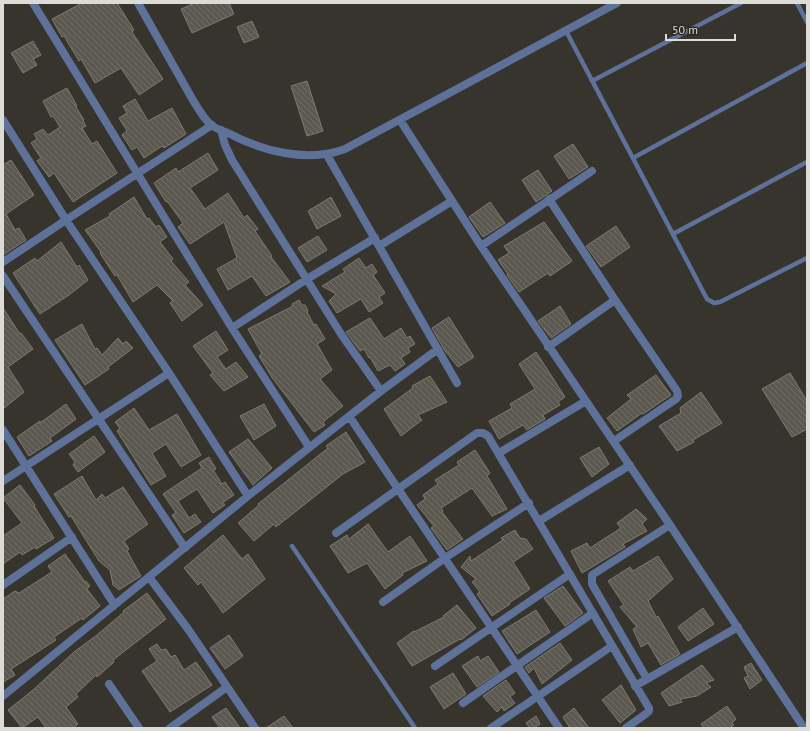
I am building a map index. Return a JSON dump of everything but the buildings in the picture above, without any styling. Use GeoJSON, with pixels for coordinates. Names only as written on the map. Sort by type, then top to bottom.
{"type":"FeatureCollection","features":[{"type":"Feature","properties":{"kind":"street"},"geometry":{"type":"LineString","coordinates":[[33,3],[232,328],[310,448]]}},
{"type":"Feature","properties":{"kind":"street"},"geometry":{"type":"LineString","coordinates":[[138,3],[199,110],[212,125],[246,142],[278,151],[307,155],[327,155],[345,149],[617,3]]}},
{"type":"Feature","properties":{"kind":"street"},"geometry":{"type":"LineString","coordinates":[[3,120],[66,220],[169,373],[248,496]]}},
{"type":"Feature","properties":{"kind":"street"},"geometry":{"type":"LineString","coordinates":[[400,120],[548,347],[614,441],[804,728]]}},
{"type":"Feature","properties":{"kind":"street"},"geometry":{"type":"LineString","coordinates":[[3,262],[212,125]]}},
{"type":"Feature","properties":{"kind":"street"},"geometry":{"type":"LineString","coordinates":[[221,130],[225,145],[232,160],[341,334],[381,391]]}},
{"type":"Feature","properties":{"kind":"street"},"geometry":{"type":"LineString","coordinates":[[327,155],[457,382]]}},
{"type":"Feature","properties":{"kind":"street"},"geometry":{"type":"LineString","coordinates":[[481,246],[592,171]]}},
{"type":"Feature","properties":{"kind":"street"},"geometry":{"type":"LineString","coordinates":[[549,199],[677,391],[678,396],[676,400],[614,441]]}},
{"type":"Feature","properties":{"kind":"street"},"geometry":{"type":"LineString","coordinates":[[379,246],[452,201]]}},
{"type":"Feature","properties":{"kind":"street"},"geometry":{"type":"LineString","coordinates":[[232,328],[307,279],[374,238]]}},
{"type":"Feature","properties":{"kind":"street"},"geometry":{"type":"LineString","coordinates":[[3,276],[184,548]]}},
{"type":"Feature","properties":{"kind":"street"},"geometry":{"type":"LineString","coordinates":[[548,347],[615,300]]}},
{"type":"Feature","properties":{"kind":"street"},"geometry":{"type":"LineString","coordinates":[[3,696],[248,496],[381,391],[438,349]]}},
{"type":"Feature","properties":{"kind":"street"},"geometry":{"type":"LineString","coordinates":[[3,481],[169,373]]}},
{"type":"Feature","properties":{"kind":"street"},"geometry":{"type":"LineString","coordinates":[[498,453],[586,402]]}},
{"type":"Feature","properties":{"kind":"street"},"geometry":{"type":"LineString","coordinates":[[349,416],[560,728]]}},
{"type":"Feature","properties":{"kind":"street"},"geometry":{"type":"LineString","coordinates":[[3,430],[114,604]]}},
{"type":"Feature","properties":{"kind":"street"},"geometry":{"type":"LineString","coordinates":[[336,533],[478,433],[483,433],[488,436],[529,503],[636,686],[649,711],[626,728]]}},
{"type":"Feature","properties":{"kind":"street"},"geometry":{"type":"LineString","coordinates":[[539,521],[630,465]]}},
{"type":"Feature","properties":{"kind":"street"},"geometry":{"type":"LineString","coordinates":[[383,602],[445,558],[529,503]]}},
{"type":"Feature","properties":{"kind":"street"},"geometry":{"type":"LineString","coordinates":[[647,679],[591,581],[592,575],[670,525]]}},
{"type":"Feature","properties":{"kind":"street"},"geometry":{"type":"LineString","coordinates":[[3,585],[72,537]]}},
{"type":"Feature","properties":{"kind":"street"},"geometry":{"type":"LineString","coordinates":[[434,666],[570,574]]}},
{"type":"Feature","properties":{"kind":"street"},"geometry":{"type":"LineString","coordinates":[[149,577],[188,629],[255,728]]}},
{"type":"Feature","properties":{"kind":"street"},"geometry":{"type":"LineString","coordinates":[[463,703],[593,613]]}},
{"type":"Feature","properties":{"kind":"street"},"geometry":{"type":"LineString","coordinates":[[636,686],[738,627]]}},
{"type":"Feature","properties":{"kind":"street"},"geometry":{"type":"LineString","coordinates":[[491,728],[612,646]]}},
{"type":"Feature","properties":{"kind":"street"},"geometry":{"type":"LineString","coordinates":[[109,684],[139,728]]}},
{"type":"Feature","properties":{"kind":"street"},"geometry":{"type":"LineString","coordinates":[[170,728],[227,687]]}},
{"type":"Feature","properties":{"kind":"lane"},"geometry":{"type":"LineString","coordinates":[[592,82],[741,3]]}},
{"type":"Feature","properties":{"kind":"lane"},"geometry":{"type":"LineString","coordinates":[[797,3],[807,22]]}},
{"type":"Feature","properties":{"kind":"lane"},"geometry":{"type":"LineString","coordinates":[[566,30],[707,299],[714,303],[720,302],[807,258]]}},
{"type":"Feature","properties":{"kind":"lane"},"geometry":{"type":"LineString","coordinates":[[633,158],[807,63]]}},
{"type":"Feature","properties":{"kind":"lane"},"geometry":{"type":"LineString","coordinates":[[673,234],[807,162]]}},
{"type":"Feature","properties":{"kind":"lane"},"geometry":{"type":"LineString","coordinates":[[292,546],[415,728]]}}]}
